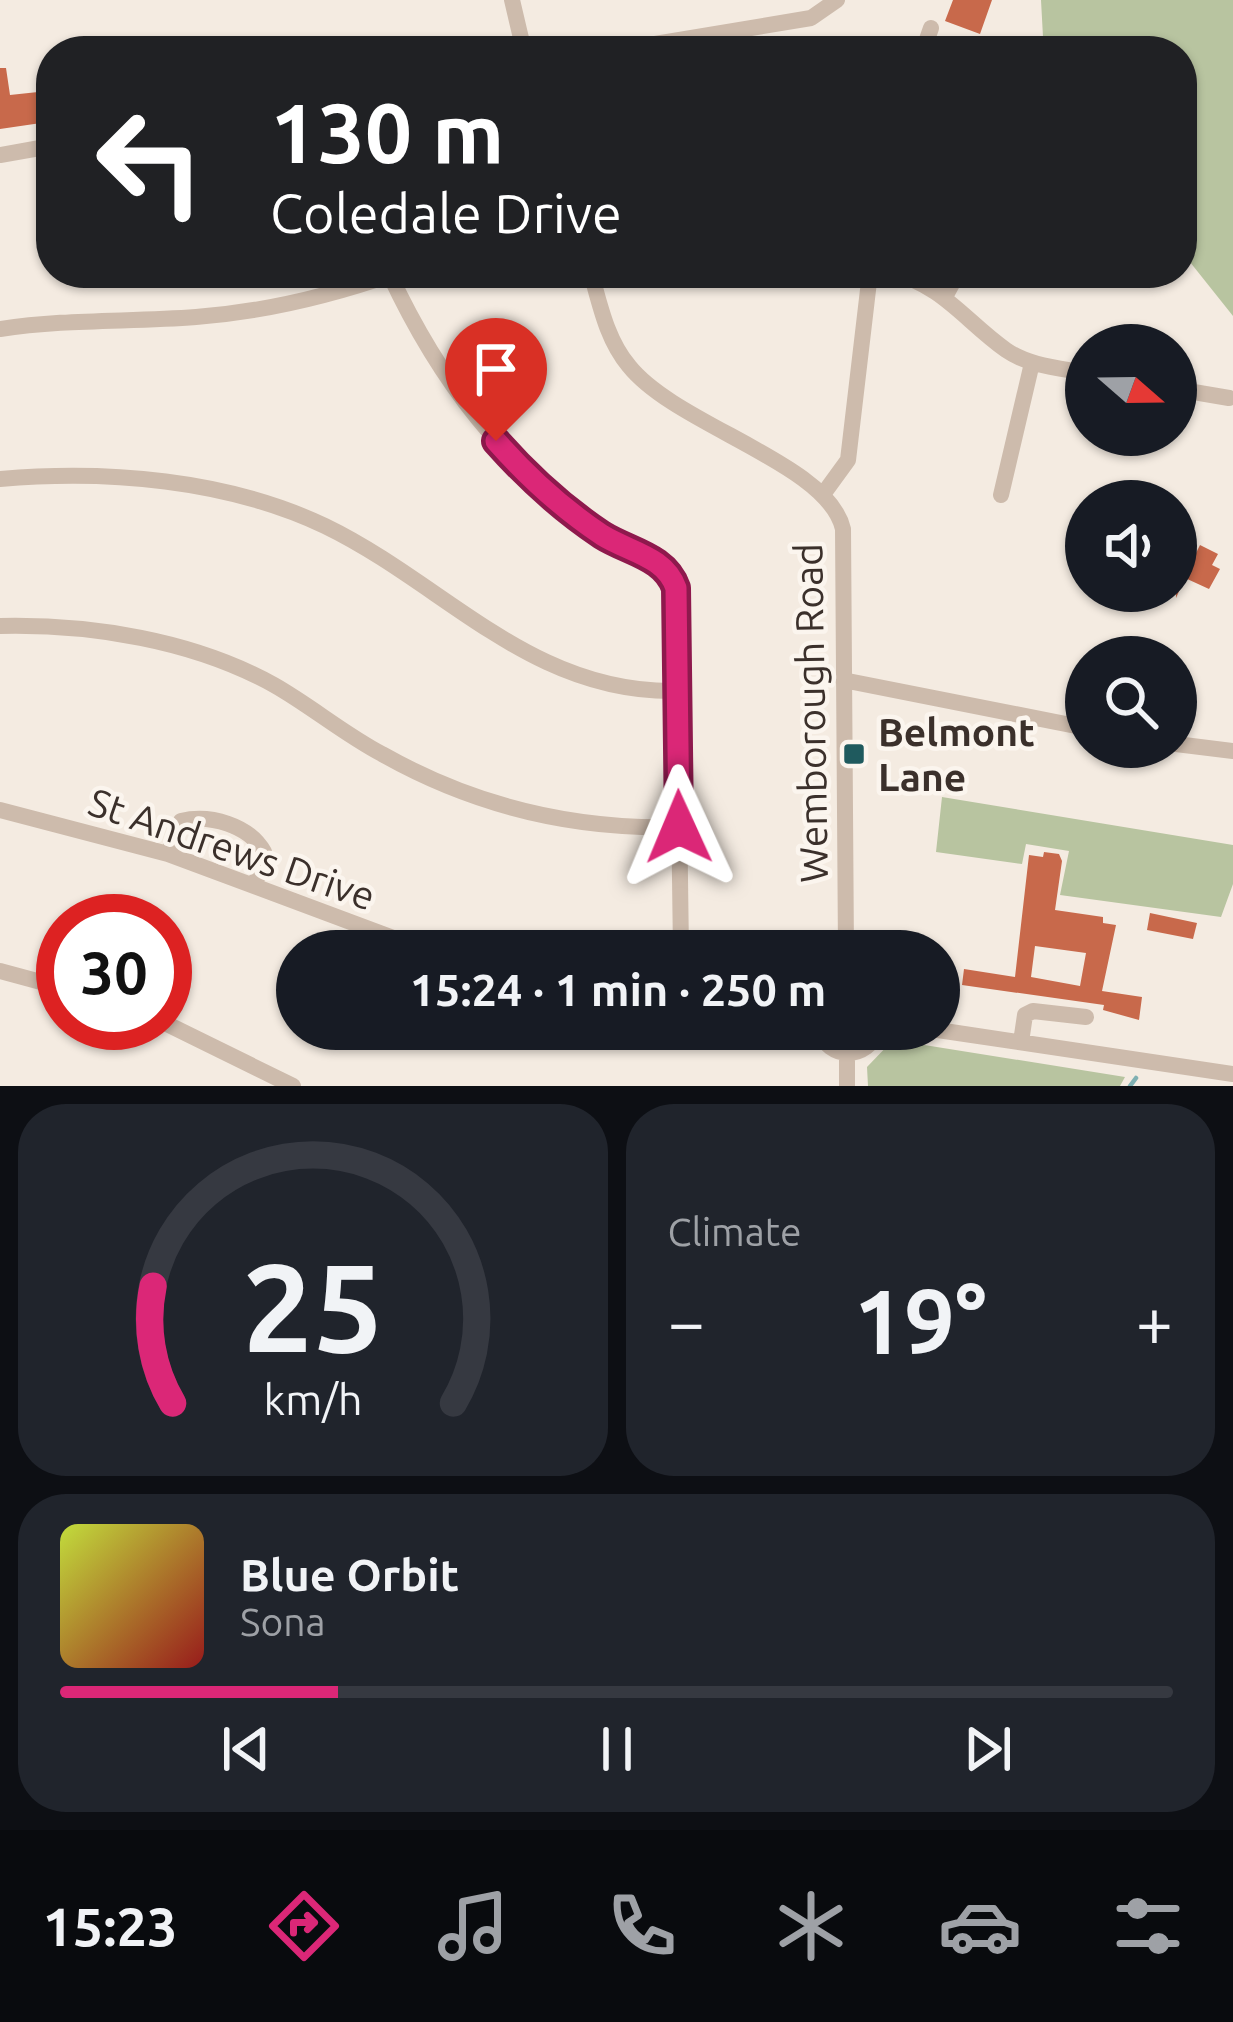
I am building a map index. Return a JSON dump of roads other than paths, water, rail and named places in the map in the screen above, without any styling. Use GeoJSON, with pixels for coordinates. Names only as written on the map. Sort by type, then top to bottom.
{"type":"FeatureCollection","features":[{"type":"Feature","properties":{"kind":"street"},"geometry":{"type":"LineString","coordinates":[[512,0],[520,36]]}},
{"type":"Feature","properties":{"kind":"street"},"geometry":{"type":"LineString","coordinates":[[703,36],[811,18],[837,0]]}},
{"type":"Feature","properties":{"kind":"street"},"geometry":{"type":"LineString","coordinates":[[0,154],[36,148]]}},
{"type":"Feature","properties":{"kind":"street"},"geometry":{"type":"LineString","coordinates":[[0,329],[52,321],[199,317],[303,300],[345,288]]}},
{"type":"Feature","properties":{"kind":"street"},"geometry":{"type":"LineString","coordinates":[[399,288],[418,335],[464,406],[527,476],[603,536],[671,574],[676,588],[681,930]]}},
{"type":"Feature","properties":{"kind":"street"},"geometry":{"type":"LineString","coordinates":[[595,288],[611,340],[646,384],[824,493]]}},
{"type":"Feature","properties":{"kind":"street","name":"Wemborough Road"},"geometry":{"type":"LineString","coordinates":[[846,930],[843,529],[838,509],[824,493],[848,460],[868,288]]}},
{"type":"Feature","properties":{"kind":"street"},"geometry":{"type":"LineString","coordinates":[[933,288],[1007,351],[1032,363],[1065,369]]}},
{"type":"Feature","properties":{"kind":"street"},"geometry":{"type":"LineString","coordinates":[[946,295],[950,288]]}},
{"type":"Feature","properties":{"kind":"street"},"geometry":{"type":"LineString","coordinates":[[1001,495],[1032,363]]}},
{"type":"Feature","properties":{"kind":"street"},"geometry":{"type":"LineString","coordinates":[[1197,393],[1229,398]]}},
{"type":"Feature","properties":{"kind":"street"},"geometry":{"type":"LineString","coordinates":[[0,478],[54,474],[165,482],[237,495],[324,526],[403,572],[481,630],[549,665],[642,692],[677,691]]}},
{"type":"Feature","properties":{"kind":"street"},"geometry":{"type":"LineString","coordinates":[[0,626],[115,634],[191,652],[272,683],[379,753],[453,790],[537,816],[621,829],[679,827]]}},
{"type":"Feature","properties":{"kind":"street"},"geometry":{"type":"LineString","coordinates":[[843,680],[1065,724]]}},
{"type":"Feature","properties":{"kind":"street"},"geometry":{"type":"LineString","coordinates":[[1197,747],[1233,751]]}},
{"type":"Feature","properties":{"kind":"street","name":"St Andrews Drive"},"geometry":{"type":"LineString","coordinates":[[0,810],[168,854],[372,930]]}},
{"type":"Feature","properties":{"kind":"street"},"geometry":{"type":"LineString","coordinates":[[168,854],[181,820],[203,815],[256,837],[264,852],[255,886]]}},
{"type":"Feature","properties":{"kind":"street"},"geometry":{"type":"LineString","coordinates":[[0,971],[36,981]]}},
{"type":"Feature","properties":{"kind":"street"},"geometry":{"type":"LineString","coordinates":[[1021,1042],[1025,1015],[1033,1011],[1085,1018]]}},
{"type":"Feature","properties":{"kind":"street"},"geometry":{"type":"LineString","coordinates":[[960,1033],[1233,1074]]}},
{"type":"Feature","properties":{"kind":"street"},"geometry":{"type":"LineString","coordinates":[[192,1036],[292,1086]]}},
{"type":"Feature","properties":{"kind":"street"},"geometry":{"type":"LineString","coordinates":[[837,1050],[847,1054],[860,1050]]}},
{"type":"Feature","properties":{"kind":"street"},"geometry":{"type":"LineString","coordinates":[[847,1054],[847,1086]]}},
{"type":"Feature","properties":{"kind":"waterway"},"geometry":{"type":"LineString","coordinates":[[1130,1086],[1136,1078]]}},
{"type":"Feature","properties":{"kind":"place","name":"Belmont Lane"},"geometry":{"type":"Point","coordinates":[854,754]}}]}
